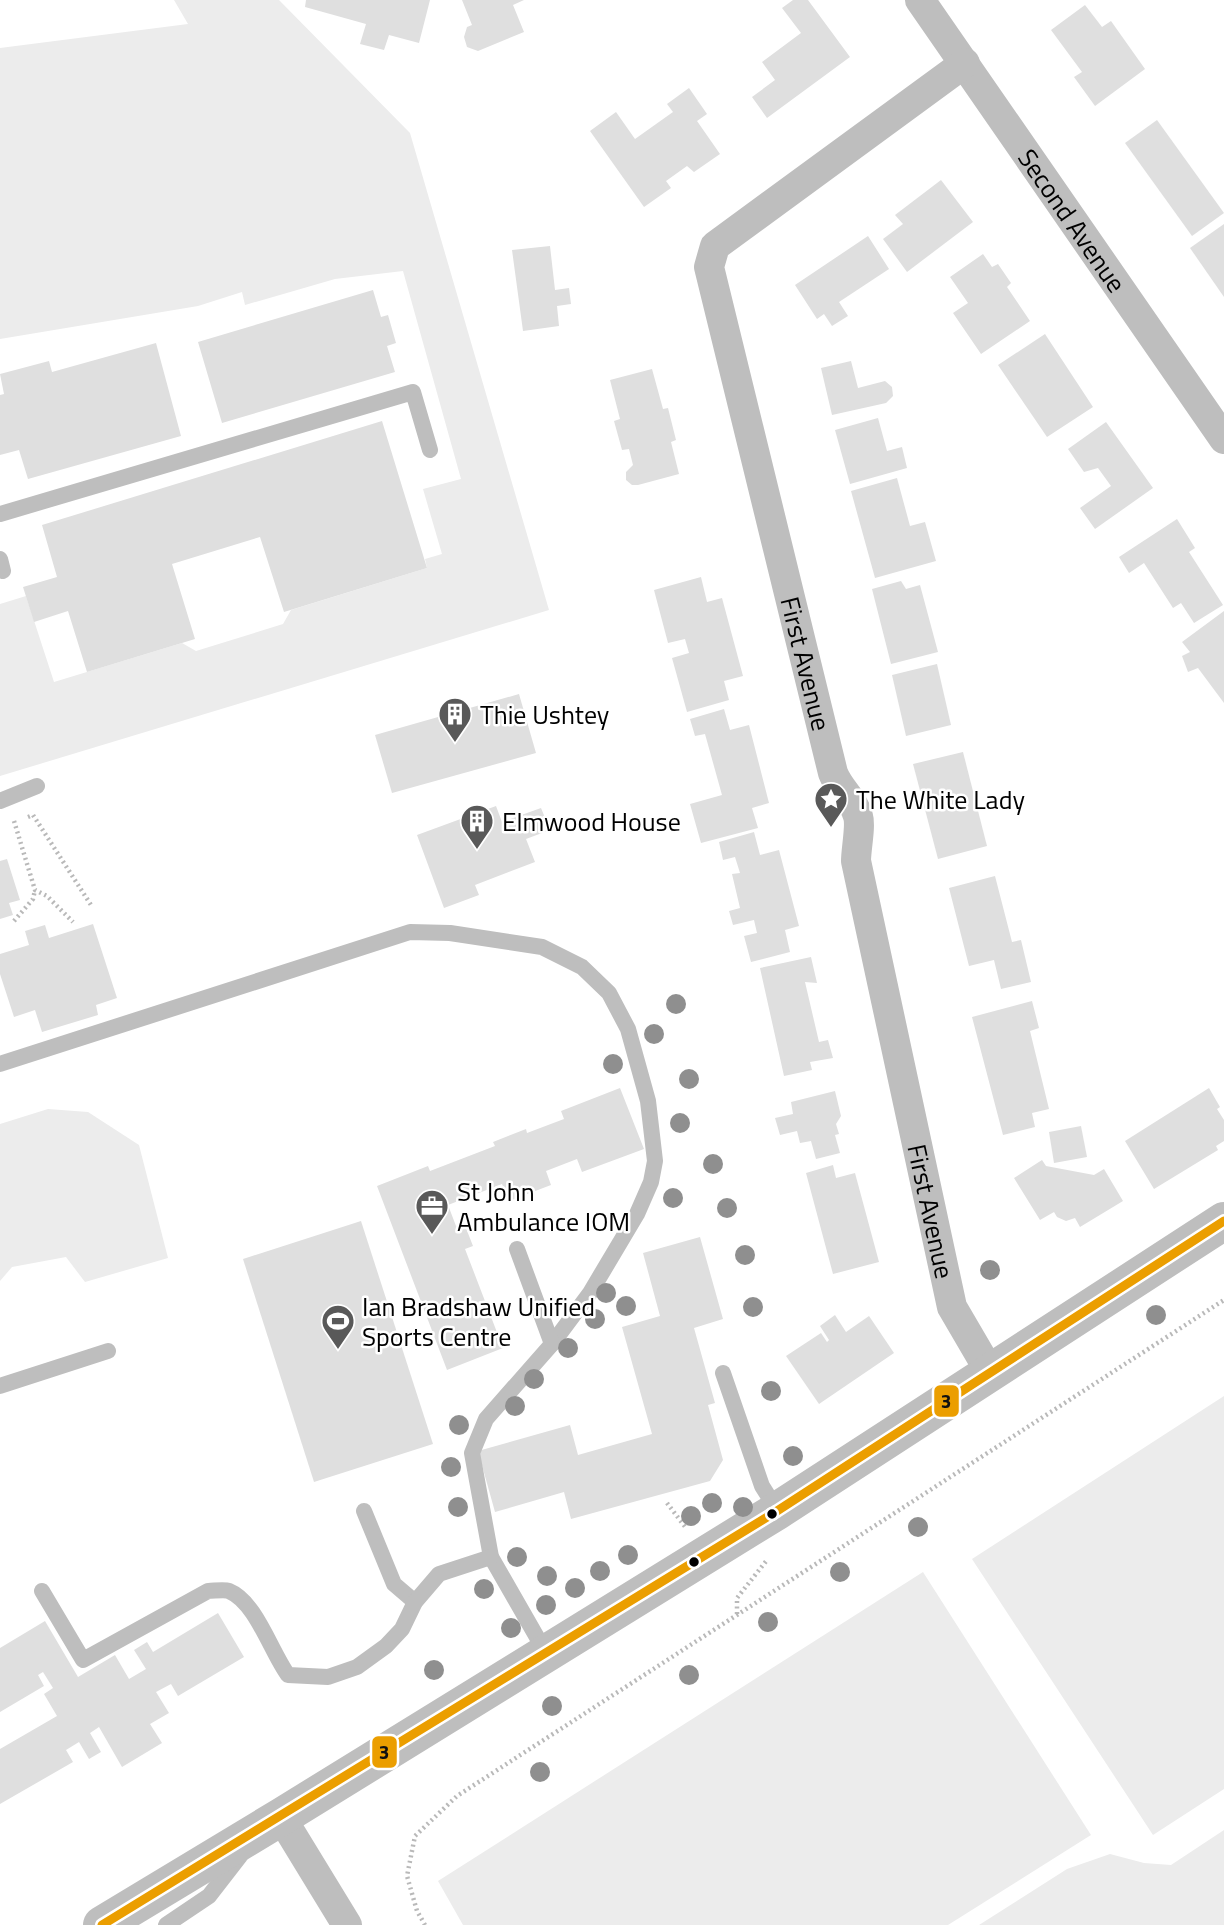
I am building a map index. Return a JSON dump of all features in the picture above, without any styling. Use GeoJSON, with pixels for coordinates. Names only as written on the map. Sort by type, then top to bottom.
{"type":"FeatureCollection","features":[{"type":"Feature","properties":{"kind":"highway"},"geometry":{"type":"LineString","coordinates":[[102,1925],[777,1511],[1224,1221]]}},
{"type":"Feature","properties":{"kind":"street","name":"Second Avenue"},"geometry":{"type":"LineString","coordinates":[[920,0],[1224,439]]}},
{"type":"Feature","properties":{"kind":"street","name":"First Avenue"},"geometry":{"type":"LineString","coordinates":[[965,63],[715,246],[709,267],[833,773],[838,787],[849,799],[859,818],[856,861],[952,1307],[989,1372]]}},
{"type":"Feature","properties":{"kind":"street"},"geometry":{"type":"LineString","coordinates":[[270,1824],[347,1925]]}},
{"type":"Feature","properties":{"kind":"lane"},"geometry":{"type":"LineString","coordinates":[[0,514],[413,392],[430,450]]}},
{"type":"Feature","properties":{"kind":"lane"},"geometry":{"type":"LineString","coordinates":[[0,801],[37,786]]}},
{"type":"Feature","properties":{"kind":"lane"},"geometry":{"type":"LineString","coordinates":[[0,1063],[410,932],[450,933],[542,947],[582,968],[610,993],[628,1029],[648,1101],[655,1161],[651,1182],[637,1214],[590,1293],[552,1344],[486,1419],[472,1452],[491,1557],[546,1653]]}},
{"type":"Feature","properties":{"kind":"lane"},"geometry":{"type":"LineString","coordinates":[[517,1249],[552,1344]]}},
{"type":"Feature","properties":{"kind":"lane"},"geometry":{"type":"LineString","coordinates":[[0,1386],[108,1352]]}},
{"type":"Feature","properties":{"kind":"lane"},"geometry":{"type":"LineString","coordinates":[[723,1373],[762,1486],[777,1511]]}},
{"type":"Feature","properties":{"kind":"lane"},"geometry":{"type":"LineString","coordinates":[[364,1511],[394,1584],[415,1602]]}},
{"type":"Feature","properties":{"kind":"lane"},"geometry":{"type":"LineString","coordinates":[[43,1591],[83,1660],[208,1591],[228,1590],[248,1604],[277,1660],[288,1675],[328,1677],[357,1667],[386,1646],[401,1629],[415,1602],[439,1574],[491,1557]]}},
{"type":"Feature","properties":{"kind":"lane"},"geometry":{"type":"LineString","coordinates":[[166,1925],[209,1896],[270,1824]]}},
{"type":"Feature","properties":{"kind":"path"},"geometry":{"type":"LineString","coordinates":[[4,824],[33,815],[91,905]]}},
{"type":"Feature","properties":{"kind":"path"},"geometry":{"type":"LineString","coordinates":[[13,921],[33,899],[35,890],[14,821]]}},
{"type":"Feature","properties":{"kind":"path"},"geometry":{"type":"LineString","coordinates":[[35,890],[47,896],[73,922]]}},
{"type":"Feature","properties":{"kind":"path"},"geometry":{"type":"LineString","coordinates":[[425,1925],[417,1911],[407,1876],[415,1836],[457,1796],[1224,1300]]}},
{"type":"Feature","properties":{"kind":"path"},"geometry":{"type":"LineString","coordinates":[[667,1503],[681,1522]]}},
{"type":"Feature","properties":{"kind":"path"},"geometry":{"type":"LineString","coordinates":[[737,1615],[737,1598],[769,1558]]}},
{"type":"Feature","properties":{"kind":"shaded area"},"geometry":{"type":"Polygon","coordinates":[[[174,0],[279,0],[410,133],[549,610],[0,776],[0,604],[26,596],[54,682],[182,643],[196,651],[283,624],[291,610],[427,568],[425,559],[442,554],[423,489],[461,479],[403,271],[335,279],[245,305],[242,292],[198,306],[0,339],[0,48],[188,24],[174,0]]]}},
{"type":"Feature","properties":{"kind":"shaded area"},"geometry":{"type":"Polygon","coordinates":[[[48,1109],[88,1112],[139,1145],[168,1258],[85,1282],[66,1257],[12,1267],[0,1281],[0,1124],[48,1109]]]}},
{"type":"Feature","properties":{"kind":"shaded area"},"geometry":{"type":"Polygon","coordinates":[[[1224,1396],[1224,1789],[1153,1835],[972,1559],[1224,1396]]]}},
{"type":"Feature","properties":{"kind":"shaded area"},"geometry":{"type":"Polygon","coordinates":[[[923,1572],[1091,1835],[948,1925],[463,1925],[438,1881],[923,1572]]]}},
{"type":"Feature","properties":{"kind":"shaded area"},"geometry":{"type":"Polygon","coordinates":[[[1224,1830],[1224,1925],[979,1925],[1067,1869],[1110,1854],[1144,1863],[1171,1865],[1224,1830]]]}},
{"type":"Feature","properties":{"kind":"building"},"geometry":{"type":"Polygon","coordinates":[[[306,0],[430,0],[419,43],[389,35],[384,50],[360,44],[366,24],[305,7],[306,0]]]}},
{"type":"Feature","properties":{"kind":"building"},"geometry":{"type":"Polygon","coordinates":[[[462,0],[524,0],[513,5],[524,32],[478,51],[467,47],[464,37],[467,27],[472,25],[462,0]]]}},
{"type":"Feature","properties":{"kind":"building"},"geometry":{"type":"Polygon","coordinates":[[[793,0],[808,0],[850,57],[767,118],[752,97],[775,80],[762,62],[801,33],[782,8],[793,0]]]}},
{"type":"Feature","properties":{"kind":"building"},"geometry":{"type":"Polygon","coordinates":[[[1085,5],[1102,27],[1111,21],[1145,69],[1095,106],[1074,77],[1082,72],[1051,30],[1085,5]]]}},
{"type":"Feature","properties":{"kind":"building"},"geometry":{"type":"Polygon","coordinates":[[[689,88],[707,114],[697,121],[720,154],[694,172],[687,166],[666,181],[671,188],[644,207],[590,131],[616,112],[635,139],[673,112],[667,104],[689,88]]]}},
{"type":"Feature","properties":{"kind":"building"},"geometry":{"type":"Polygon","coordinates":[[[1157,120],[1224,213],[1192,236],[1125,143],[1157,120]]]}},
{"type":"Feature","properties":{"kind":"building"},"geometry":{"type":"Polygon","coordinates":[[[941,180],[973,222],[907,272],[883,239],[903,224],[895,215],[941,180]]]}},
{"type":"Feature","properties":{"kind":"building"},"geometry":{"type":"Polygon","coordinates":[[[1224,224],[1224,297],[1190,248],[1224,224]]]}},
{"type":"Feature","properties":{"kind":"building"},"geometry":{"type":"Polygon","coordinates":[[[868,236],[889,269],[839,302],[848,316],[832,326],[824,314],[817,319],[795,285],[868,236]]]}},
{"type":"Feature","properties":{"kind":"building"},"geometry":{"type":"Polygon","coordinates":[[[550,246],[555,290],[569,288],[571,304],[557,306],[559,326],[523,331],[512,250],[550,246]]]}},
{"type":"Feature","properties":{"kind":"building"},"geometry":{"type":"Polygon","coordinates":[[[983,254],[992,267],[998,264],[1011,283],[1007,287],[1030,321],[981,354],[953,313],[968,303],[950,277],[983,254]]]}},
{"type":"Feature","properties":{"kind":"building"},"geometry":{"type":"Polygon","coordinates":[[[373,290],[381,317],[388,315],[396,343],[387,346],[395,372],[222,423],[198,342],[373,290]]]}},
{"type":"Feature","properties":{"kind":"building"},"geometry":{"type":"Polygon","coordinates":[[[1045,334],[1093,407],[1047,437],[998,365],[1045,334]]]}},
{"type":"Feature","properties":{"kind":"building"},"geometry":{"type":"Polygon","coordinates":[[[156,343],[181,436],[28,479],[19,450],[0,455],[0,395],[4,394],[0,374],[49,361],[52,372],[156,343]]]}},
{"type":"Feature","properties":{"kind":"building"},"geometry":{"type":"Polygon","coordinates":[[[851,361],[858,388],[885,381],[892,387],[893,396],[886,403],[832,415],[821,368],[851,361]]]}},
{"type":"Feature","properties":{"kind":"building"},"geometry":{"type":"Polygon","coordinates":[[[652,369],[663,409],[668,408],[676,440],[671,442],[679,474],[632,485],[626,480],[626,472],[633,465],[629,449],[622,450],[614,421],[620,419],[610,380],[652,369]]]}},
{"type":"Feature","properties":{"kind":"building"},"geometry":{"type":"Polygon","coordinates":[[[878,418],[887,451],[902,447],[907,468],[850,484],[835,430],[878,418]]]}},
{"type":"Feature","properties":{"kind":"building"},"geometry":{"type":"Polygon","coordinates":[[[382,421],[427,568],[284,612],[260,537],[172,564],[195,639],[87,672],[68,611],[34,622],[23,587],[57,577],[42,525],[382,421]]]}},
{"type":"Feature","properties":{"kind":"building"},"geometry":{"type":"Polygon","coordinates":[[[1106,422],[1153,488],[1095,529],[1080,508],[1111,486],[1098,468],[1084,472],[1068,449],[1106,422]]]}},
{"type":"Feature","properties":{"kind":"building"},"geometry":{"type":"Polygon","coordinates":[[[897,478],[910,526],[925,522],[936,561],[875,578],[851,491],[897,478]]]}},
{"type":"Feature","properties":{"kind":"building"},"geometry":{"type":"Polygon","coordinates":[[[1177,519],[1195,548],[1189,552],[1223,605],[1194,623],[1181,603],[1173,608],[1144,563],[1129,573],[1119,557],[1177,519]]]}},
{"type":"Feature","properties":{"kind":"building"},"geometry":{"type":"Polygon","coordinates":[[[701,577],[707,602],[722,598],[743,676],[724,681],[729,700],[687,712],[672,658],[689,653],[685,639],[668,643],[654,590],[701,577]]]}},
{"type":"Feature","properties":{"kind":"building"},"geometry":{"type":"Polygon","coordinates":[[[901,581],[906,589],[920,585],[938,652],[891,664],[872,589],[901,581]]]}},
{"type":"Feature","properties":{"kind":"building"},"geometry":{"type":"Polygon","coordinates":[[[1224,611],[1224,703],[1198,668],[1188,672],[1182,656],[1190,652],[1182,642],[1224,611]]]}},
{"type":"Feature","properties":{"kind":"building"},"geometry":{"type":"Polygon","coordinates":[[[937,664],[951,725],[906,736],[892,675],[937,664]]]}},
{"type":"Feature","properties":{"kind":"building","name":"Thie Ushtey"},"geometry":{"type":"Polygon","coordinates":[[[519,694],[536,753],[392,793],[375,735],[519,694]]]}},
{"type":"Feature","properties":{"kind":"building"},"geometry":{"type":"Polygon","coordinates":[[[724,709],[730,730],[749,725],[769,803],[752,808],[758,828],[701,843],[690,804],[722,795],[705,734],[695,736],[690,719],[724,709]]]}},
{"type":"Feature","properties":{"kind":"building"},"geometry":{"type":"Polygon","coordinates":[[[963,752],[987,846],[938,859],[913,764],[963,752]]]}},
{"type":"Feature","properties":{"kind":"building","name":"Elmwood House"},"geometry":{"type":"Polygon","coordinates":[[[496,806],[502,822],[541,808],[550,830],[526,839],[535,862],[475,885],[479,895],[444,908],[417,835],[496,806]]]}},
{"type":"Feature","properties":{"kind":"building"},"geometry":{"type":"Polygon","coordinates":[[[754,832],[760,855],[779,850],[799,926],[785,930],[790,952],[751,962],[744,936],[757,933],[754,920],[733,925],[729,911],[740,908],[732,874],[740,873],[735,857],[723,860],[719,842],[754,832]]]}},
{"type":"Feature","properties":{"kind":"building"},"geometry":{"type":"Polygon","coordinates":[[[7,859],[20,900],[9,903],[13,915],[0,919],[0,861],[7,859]]]}},
{"type":"Feature","properties":{"kind":"building"},"geometry":{"type":"Polygon","coordinates":[[[995,876],[1012,942],[1021,940],[1031,982],[1001,989],[994,960],[969,966],[949,888],[995,876]]]}},
{"type":"Feature","properties":{"kind":"building"},"geometry":{"type":"Polygon","coordinates":[[[93,924],[117,998],[96,1005],[98,1015],[42,1032],[35,1010],[14,1017],[0,974],[0,954],[29,945],[25,931],[45,925],[49,938],[93,924]]]}},
{"type":"Feature","properties":{"kind":"building"},"geometry":{"type":"Polygon","coordinates":[[[811,957],[817,983],[805,982],[819,1042],[828,1040],[833,1058],[810,1062],[812,1070],[784,1076],[760,968],[811,957]]]}},
{"type":"Feature","properties":{"kind":"building"},"geometry":{"type":"Polygon","coordinates":[[[1032,1001],[1039,1028],[1030,1031],[1049,1109],[1032,1113],[1035,1127],[1003,1135],[972,1017],[1032,1001]]]}},
{"type":"Feature","properties":{"kind":"building","name":"St John Ambulance IOM"},"geometry":{"type":"Polygon","coordinates":[[[620,1088],[644,1149],[582,1172],[577,1159],[546,1171],[551,1185],[509,1201],[502,1184],[448,1205],[456,1226],[464,1223],[473,1246],[465,1249],[503,1348],[447,1370],[377,1186],[428,1166],[430,1171],[495,1146],[493,1142],[526,1129],[527,1133],[564,1119],[561,1111],[620,1088]]]}},
{"type":"Feature","properties":{"kind":"building"},"geometry":{"type":"Polygon","coordinates":[[[1209,1088],[1224,1120],[1224,1141],[1216,1146],[1218,1150],[1154,1189],[1125,1141],[1209,1088]]]}},
{"type":"Feature","properties":{"kind":"building"},"geometry":{"type":"Polygon","coordinates":[[[835,1091],[841,1116],[836,1124],[839,1134],[835,1135],[840,1153],[816,1159],[811,1141],[800,1143],[797,1131],[780,1135],[775,1118],[793,1114],[791,1102],[835,1091]]]}},
{"type":"Feature","properties":{"kind":"building"},"geometry":{"type":"Polygon","coordinates":[[[1081,1126],[1087,1157],[1054,1163],[1049,1132],[1081,1126]]]}},
{"type":"Feature","properties":{"kind":"building"},"geometry":{"type":"Polygon","coordinates":[[[1042,1160],[1046,1166],[1094,1175],[1104,1169],[1123,1201],[1080,1227],[1075,1218],[1066,1221],[1057,1217],[1054,1212],[1040,1220],[1014,1178],[1042,1160]]]}},
{"type":"Feature","properties":{"kind":"building"},"geometry":{"type":"Polygon","coordinates":[[[833,1165],[836,1178],[855,1173],[879,1262],[833,1274],[806,1173],[833,1165]]]}},
{"type":"Feature","properties":{"kind":"building","name":"Ian Bradshaw Unified Sports Centre"},"geometry":{"type":"Polygon","coordinates":[[[361,1221],[433,1444],[314,1482],[243,1259],[361,1221]]]}},
{"type":"Feature","properties":{"kind":"building"},"geometry":{"type":"Polygon","coordinates":[[[700,1237],[723,1319],[694,1328],[715,1403],[708,1405],[723,1460],[710,1481],[571,1519],[564,1492],[495,1512],[478,1451],[570,1425],[578,1455],[652,1434],[622,1327],[660,1316],[643,1253],[700,1237]]]}},
{"type":"Feature","properties":{"kind":"building"},"geometry":{"type":"Polygon","coordinates":[[[835,1315],[846,1332],[869,1316],[894,1353],[819,1404],[786,1356],[821,1333],[827,1342],[829,1340],[820,1326],[835,1315]]]}},
{"type":"Feature","properties":{"kind":"building"},"geometry":{"type":"Polygon","coordinates":[[[218,1613],[244,1657],[178,1696],[171,1684],[156,1692],[169,1713],[150,1724],[162,1743],[122,1767],[99,1727],[90,1733],[101,1752],[89,1759],[79,1742],[66,1750],[73,1762],[0,1804],[0,1749],[57,1716],[44,1694],[53,1688],[43,1672],[38,1675],[44,1686],[0,1712],[0,1648],[45,1621],[78,1677],[115,1655],[129,1679],[146,1669],[134,1650],[147,1642],[153,1652],[218,1613]]]}},
{"type":"Feature","properties":{"kind":"transit line","name":"3"},"geometry":{"type":"LineString","coordinates":[[102,1925],[777,1511],[1224,1221]]}},
{"type":"Feature","properties":{"kind":"place","name":"Thie Ushtey"},"geometry":{"type":"Point","coordinates":[455,744]}},
{"type":"Feature","properties":{"kind":"place","name":"The White Lady"},"geometry":{"type":"Point","coordinates":[831,829]}},
{"type":"Feature","properties":{"kind":"place","name":"Elmwood House"},"geometry":{"type":"Point","coordinates":[477,851]}},
{"type":"Feature","properties":{"kind":"place","name":"St John Ambulance IOM"},"geometry":{"type":"Point","coordinates":[432,1236]}},
{"type":"Feature","properties":{"kind":"place","name":"Ian Bradshaw Unified Sports Centre"},"geometry":{"type":"Point","coordinates":[338,1351]}}]}
